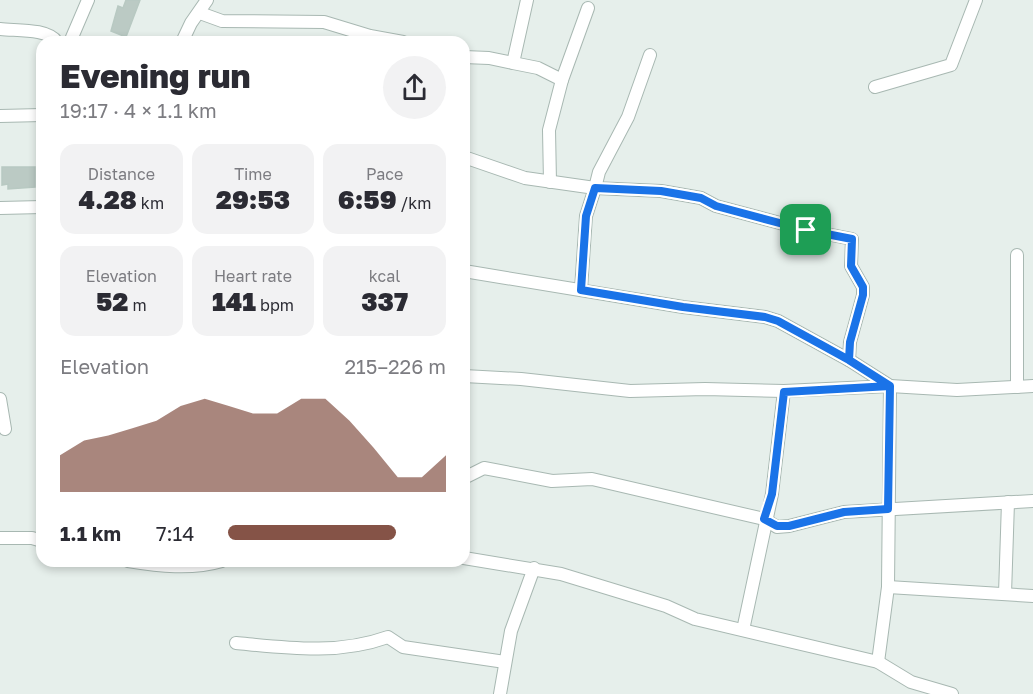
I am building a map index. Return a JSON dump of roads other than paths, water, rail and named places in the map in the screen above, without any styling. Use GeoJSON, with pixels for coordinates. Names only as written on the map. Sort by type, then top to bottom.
{"type":"FeatureCollection","features":[{"type":"Feature","properties":{"kind":"street"},"geometry":{"type":"LineString","coordinates":[[73,36],[88,0]]}},
{"type":"Feature","properties":{"kind":"street"},"geometry":{"type":"LineString","coordinates":[[185,36],[207,0]]}},
{"type":"Feature","properties":{"kind":"street"},"geometry":{"type":"LineString","coordinates":[[513,63],[527,0]]}},
{"type":"Feature","properties":{"kind":"street"},"geometry":{"type":"LineString","coordinates":[[875,87],[951,65],[976,0]]}},
{"type":"Feature","properties":{"kind":"street"},"geometry":{"type":"LineString","coordinates":[[550,182],[549,130],[562,80],[588,8]]}},
{"type":"Feature","properties":{"kind":"street"},"geometry":{"type":"LineString","coordinates":[[200,13],[222,21],[324,22],[370,36]]}},
{"type":"Feature","properties":{"kind":"street"},"geometry":{"type":"LineString","coordinates":[[0,29],[50,36]]}},
{"type":"Feature","properties":{"kind":"street"},"geometry":{"type":"LineString","coordinates":[[581,290],[586,216],[599,172],[628,117],[650,55]]}},
{"type":"Feature","properties":{"kind":"street"},"geometry":{"type":"LineString","coordinates":[[470,57],[489,58],[538,68],[562,80]]}},
{"type":"Feature","properties":{"kind":"street"},"geometry":{"type":"LineString","coordinates":[[0,116],[36,116]]}},
{"type":"Feature","properties":{"kind":"street"},"geometry":{"type":"LineString","coordinates":[[470,159],[525,178],[595,188],[661,191],[701,198],[745,214],[852,239],[851,266],[863,287],[863,295],[850,342],[849,360]]}},
{"type":"Feature","properties":{"kind":"street"},"geometry":{"type":"LineString","coordinates":[[0,208],[36,207]]}},
{"type":"Feature","properties":{"kind":"street"},"geometry":{"type":"LineString","coordinates":[[1017,255],[1017,387]]}},
{"type":"Feature","properties":{"kind":"street"},"geometry":{"type":"LineString","coordinates":[[470,272],[683,307],[765,317],[778,321],[849,360],[890,386]]}},
{"type":"Feature","properties":{"kind":"street"},"geometry":{"type":"LineString","coordinates":[[470,376],[521,379],[630,391],[705,388],[784,392],[890,386],[957,390],[1033,386]]}},
{"type":"Feature","properties":{"kind":"street"},"geometry":{"type":"LineString","coordinates":[[878,662],[888,587],[890,386]]}},
{"type":"Feature","properties":{"kind":"street"},"geometry":{"type":"LineString","coordinates":[[742,630],[764,519],[772,494],[784,392]]}},
{"type":"Feature","properties":{"kind":"street"},"geometry":{"type":"LineString","coordinates":[[0,399],[5,429]]}},
{"type":"Feature","properties":{"kind":"street"},"geometry":{"type":"LineString","coordinates":[[470,475],[484,468],[552,480],[592,479],[621,483],[764,519],[777,526],[789,526],[844,512],[1033,501]]}},
{"type":"Feature","properties":{"kind":"street"},"geometry":{"type":"LineString","coordinates":[[1005,594],[1008,502]]}},
{"type":"Feature","properties":{"kind":"street"},"geometry":{"type":"LineString","coordinates":[[0,538],[36,540]]}},
{"type":"Feature","properties":{"kind":"street"},"geometry":{"type":"LineString","coordinates":[[470,559],[534,568],[603,586],[695,618],[878,662],[911,682],[952,694]]}},
{"type":"Feature","properties":{"kind":"street"},"geometry":{"type":"LineString","coordinates":[[500,694],[512,631],[534,568]]}},
{"type":"Feature","properties":{"kind":"street"},"geometry":{"type":"LineString","coordinates":[[888,587],[1033,596]]}},
{"type":"Feature","properties":{"kind":"street"},"geometry":{"type":"LineString","coordinates":[[236,643],[323,651],[348,648],[388,637],[403,647],[505,662]]}}]}
